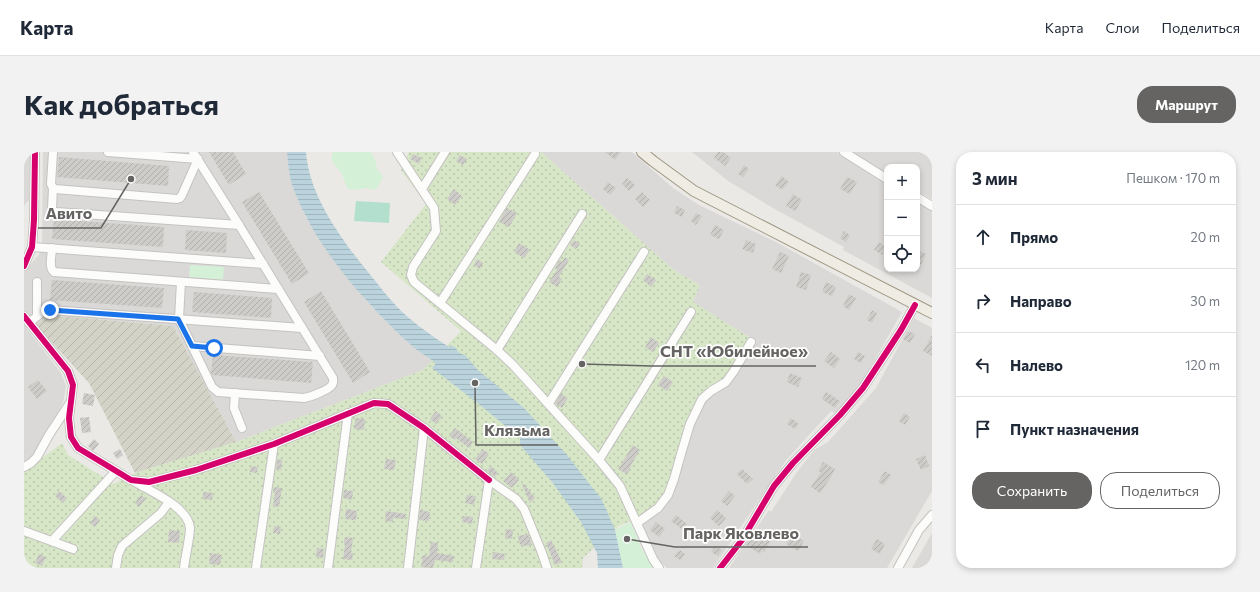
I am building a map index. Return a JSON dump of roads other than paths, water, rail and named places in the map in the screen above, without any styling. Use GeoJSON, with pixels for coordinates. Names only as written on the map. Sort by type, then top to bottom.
{"type":"FeatureCollection","features":[{"type":"Feature","properties":{"kind":"main road"},"geometry":{"type":"LineString","coordinates":[[642,152],[694,191],[932,313]]}},
{"type":"Feature","properties":{"kind":"street"},"geometry":{"type":"LineString","coordinates":[[24,266],[32,247],[35,152]]}},
{"type":"Feature","properties":{"kind":"street"},"geometry":{"type":"LineString","coordinates":[[54,152],[51,184],[54,188],[53,211],[239,225]]}},
{"type":"Feature","properties":{"kind":"street"},"geometry":{"type":"LineString","coordinates":[[108,152],[196,156]]}},
{"type":"Feature","properties":{"kind":"street"},"geometry":{"type":"LineString","coordinates":[[397,152],[434,208],[436,231],[413,267],[411,275],[414,282],[497,350],[513,365],[599,460],[620,486],[653,559],[660,568]]}},
{"type":"Feature","properties":{"kind":"street"},"geometry":{"type":"LineString","coordinates":[[422,189],[445,152]]}},
{"type":"Feature","properties":{"kind":"street"},"geometry":{"type":"LineString","coordinates":[[844,152],[884,177]]}},
{"type":"Feature","properties":{"kind":"street"},"geometry":{"type":"LineString","coordinates":[[440,303],[535,154]]}},
{"type":"Feature","properties":{"kind":"street"},"geometry":{"type":"LineString","coordinates":[[54,188],[177,199],[182,196],[196,156]]}},
{"type":"Feature","properties":{"kind":"street"},"geometry":{"type":"LineString","coordinates":[[181,282],[178,319],[212,387],[218,392],[304,398],[310,397],[331,387],[334,382],[333,378],[196,156]]}},
{"type":"Feature","properties":{"kind":"street"},"geometry":{"type":"LineString","coordinates":[[920,199],[932,206]]}},
{"type":"Feature","properties":{"kind":"street"},"geometry":{"type":"LineString","coordinates":[[497,350],[582,214]]}},
{"type":"Feature","properties":{"kind":"street"},"geometry":{"type":"LineString","coordinates":[[32,247],[263,264]]}},
{"type":"Feature","properties":{"kind":"street"},"geometry":{"type":"LineString","coordinates":[[52,248],[51,268],[54,272],[278,289]]}},
{"type":"Feature","properties":{"kind":"street"},"geometry":{"type":"LineString","coordinates":[[549,403],[644,252]]}},
{"type":"Feature","properties":{"kind":"street"},"geometry":{"type":"LineString","coordinates":[[37,282],[37,316]]}},
{"type":"Feature","properties":{"kind":"street"},"geometry":{"type":"LineString","coordinates":[[720,568],[742,540],[774,486],[793,463],[840,415],[862,388],[901,330],[915,305]]}},
{"type":"Feature","properties":{"kind":"street"},"geometry":{"type":"LineString","coordinates":[[184,568],[190,529],[188,520],[169,502],[78,448],[71,437],[69,418],[73,385],[68,371],[27,320],[46,310],[50,310],[302,328]]}},
{"type":"Feature","properties":{"kind":"street"},"geometry":{"type":"LineString","coordinates":[[599,460],[691,312]]}},
{"type":"Feature","properties":{"kind":"street"},"geometry":{"type":"LineString","coordinates":[[637,523],[658,508],[668,495],[690,424],[702,399],[711,391],[726,382],[751,342]]}},
{"type":"Feature","properties":{"kind":"street"},"geometry":{"type":"LineString","coordinates":[[192,346],[320,356]]}},
{"type":"Feature","properties":{"kind":"street"},"geometry":{"type":"LineString","coordinates":[[235,393],[234,408],[242,428]]}},
{"type":"Feature","properties":{"kind":"street"},"geometry":{"type":"LineString","coordinates":[[24,467],[37,457],[71,401]]}},
{"type":"Feature","properties":{"kind":"street"},"geometry":{"type":"LineString","coordinates":[[131,480],[148,482],[196,470],[274,444],[374,403],[388,404],[424,428],[489,480],[516,499],[524,509],[547,568]]}},
{"type":"Feature","properties":{"kind":"street"},"geometry":{"type":"LineString","coordinates":[[328,568],[348,413]]}},
{"type":"Feature","properties":{"kind":"street"},"geometry":{"type":"LineString","coordinates":[[408,568],[424,428]]}},
{"type":"Feature","properties":{"kind":"street"},"geometry":{"type":"LineString","coordinates":[[256,568],[274,444]]}},
{"type":"Feature","properties":{"kind":"street"},"geometry":{"type":"LineString","coordinates":[[52,541],[116,471]]}},
{"type":"Feature","properties":{"kind":"street"},"geometry":{"type":"LineString","coordinates":[[476,568],[489,480]]}},
{"type":"Feature","properties":{"kind":"street"},"geometry":{"type":"LineString","coordinates":[[116,568],[118,555],[122,546],[161,514],[169,502]]}},
{"type":"Feature","properties":{"kind":"street"},"geometry":{"type":"LineString","coordinates":[[898,568],[919,530],[932,516]]}},
{"type":"Feature","properties":{"kind":"street"},"geometry":{"type":"LineString","coordinates":[[24,530],[73,548]]}},
{"type":"Feature","properties":{"kind":"water"},"geometry":{"type":"Polygon","coordinates":[[[287,152],[306,152],[314,186],[330,219],[350,249],[394,304],[409,318],[429,333],[449,347],[451,345],[456,348],[458,352],[466,356],[478,370],[524,408],[567,455],[602,500],[615,530],[623,568],[598,568],[597,553],[581,522],[552,482],[520,445],[520,438],[432,368],[436,363],[414,348],[399,334],[372,307],[345,275],[320,241],[300,204],[291,181],[287,152]]]}},
{"type":"Feature","properties":{"kind":"place","name":"Авито"},"geometry":{"type":"Point","coordinates":[131,179]}},
{"type":"Feature","properties":{"kind":"place","name":"СНТ «Юбилейное»"},"geometry":{"type":"Point","coordinates":[582,364]}},
{"type":"Feature","properties":{"kind":"place","name":"Клязьма"},"geometry":{"type":"Point","coordinates":[475,383]}},
{"type":"Feature","properties":{"kind":"place","name":"Парк Яковлево"},"geometry":{"type":"Point","coordinates":[627,539]}}]}
